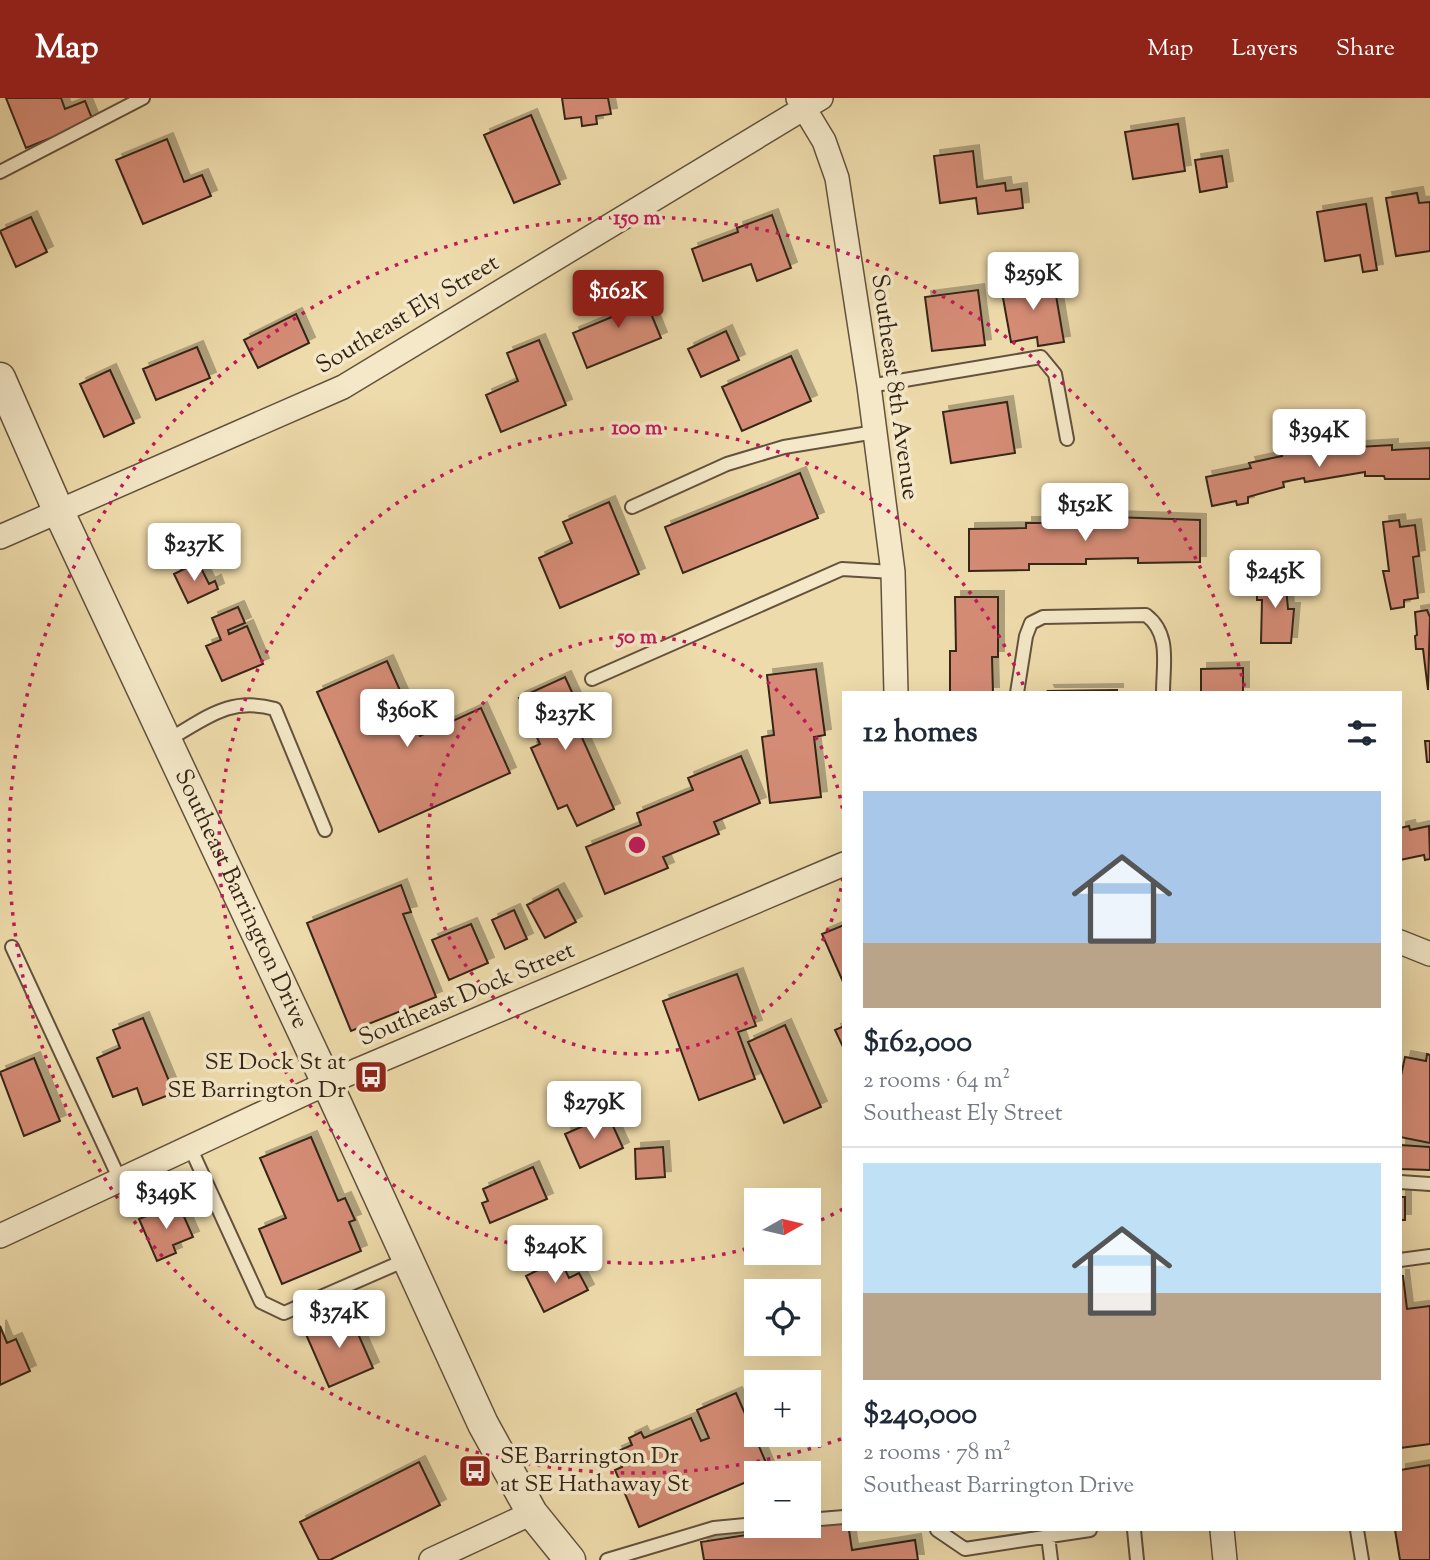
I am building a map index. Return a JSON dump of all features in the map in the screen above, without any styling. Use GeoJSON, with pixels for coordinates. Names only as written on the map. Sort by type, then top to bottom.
{"type":"FeatureCollection","features":[{"type":"Feature","properties":{"kind":"street","name":"Southeast 8th Avenue"},"geometry":{"type":"LineString","coordinates":[[808,101],[837,178],[869,386],[893,572],[896,691]]}},
{"type":"Feature","properties":{"kind":"street","name":"Southeast Ely Street"},"geometry":{"type":"LineString","coordinates":[[0,537],[343,387],[808,101]]}},
{"type":"Feature","properties":{"kind":"street","name":"Southeast Barrington Drive"},"geometry":{"type":"LineString","coordinates":[[0,378],[58,510],[327,1083],[483,1424],[531,1513],[570,1560]]}},
{"type":"Feature","properties":{"kind":"street","name":"Southeast Dock Street"},"geometry":{"type":"LineString","coordinates":[[0,1236],[327,1083],[842,865]]}},
{"type":"Feature","properties":{"kind":"street"},"geometry":{"type":"LineString","coordinates":[[1402,943],[1430,954]]}},
{"type":"Feature","properties":{"kind":"street"},"geometry":{"type":"LineString","coordinates":[[431,1560],[531,1513]]}},
{"type":"Feature","properties":{"kind":"street"},"geometry":{"type":"LineString","coordinates":[[1222,1531],[1225,1560]]}},
{"type":"Feature","properties":{"kind":"lane"},"geometry":{"type":"LineString","coordinates":[[0,172],[143,98]]}},
{"type":"Feature","properties":{"kind":"lane"},"geometry":{"type":"LineString","coordinates":[[869,386],[1041,357],[1055,374],[1067,439]]}},
{"type":"Feature","properties":{"kind":"lane"},"geometry":{"type":"LineString","coordinates":[[632,507],[727,464],[784,447],[875,432]]}},
{"type":"Feature","properties":{"kind":"lane"},"geometry":{"type":"LineString","coordinates":[[593,679],[842,569],[893,572]]}},
{"type":"Feature","properties":{"kind":"lane"},"geometry":{"type":"LineString","coordinates":[[1017,691],[1026,636],[1031,623],[1043,617],[1146,615],[1158,625],[1163,635],[1163,691]]}},
{"type":"Feature","properties":{"kind":"lane"},"geometry":{"type":"LineString","coordinates":[[166,741],[226,708],[250,702],[275,709],[325,830]]}},
{"type":"Feature","properties":{"kind":"lane"},"geometry":{"type":"LineString","coordinates":[[12,947],[120,1180]]}},
{"type":"Feature","properties":{"kind":"lane"},"geometry":{"type":"LineString","coordinates":[[190,1147],[261,1301],[284,1313],[408,1259]]}},
{"type":"Feature","properties":{"kind":"lane"},"geometry":{"type":"LineString","coordinates":[[1402,1182],[1430,1184]]}},
{"type":"Feature","properties":{"kind":"lane"},"geometry":{"type":"LineString","coordinates":[[1402,1260],[1430,1256]]}},
{"type":"Feature","properties":{"kind":"lane"},"geometry":{"type":"LineString","coordinates":[[821,1519],[842,1517]]}},
{"type":"Feature","properties":{"kind":"lane"},"geometry":{"type":"LineString","coordinates":[[607,1560],[714,1528],[744,1525]]}},
{"type":"Feature","properties":{"kind":"lane"},"geometry":{"type":"LineString","coordinates":[[938,1531],[965,1549],[1083,1531]]}},
{"type":"Feature","properties":{"kind":"lane"},"geometry":{"type":"LineString","coordinates":[[1134,1531],[1137,1560]]}},
{"type":"Feature","properties":{"kind":"lane"},"geometry":{"type":"LineString","coordinates":[[1357,1531],[1362,1560]]}},
{"type":"Feature","properties":{"kind":"lane"},"geometry":{"type":"LineString","coordinates":[[1048,1536],[1051,1560]]}},
{"type":"Feature","properties":{"kind":"building"},"geometry":{"type":"Polygon","coordinates":[[[6,98],[61,98],[65,109],[85,101],[93,121],[26,148],[6,98]]]}},
{"type":"Feature","properties":{"kind":"building"},"geometry":{"type":"Polygon","coordinates":[[[562,98],[608,98],[611,114],[596,116],[597,124],[582,126],[581,117],[565,119],[562,98]]]}},
{"type":"Feature","properties":{"kind":"building"},"geometry":{"type":"Polygon","coordinates":[[[531,115],[560,184],[514,203],[484,135],[531,115]]]}},
{"type":"Feature","properties":{"kind":"building"},"geometry":{"type":"Polygon","coordinates":[[[1178,124],[1185,171],[1133,179],[1125,132],[1178,124]]]}},
{"type":"Feature","properties":{"kind":"building"},"geometry":{"type":"Polygon","coordinates":[[[167,139],[184,182],[202,175],[211,196],[143,224],[116,160],[167,139]]]}},
{"type":"Feature","properties":{"kind":"building"},"geometry":{"type":"Polygon","coordinates":[[[973,151],[977,187],[1005,183],[1006,191],[1021,189],[1023,208],[978,214],[976,198],[940,203],[934,156],[973,151]]]}},
{"type":"Feature","properties":{"kind":"building"},"geometry":{"type":"Polygon","coordinates":[[[1222,156],[1227,187],[1200,192],[1195,160],[1222,156]]]}},
{"type":"Feature","properties":{"kind":"building"},"geometry":{"type":"Polygon","coordinates":[[[1417,193],[1419,203],[1430,202],[1430,251],[1396,256],[1386,198],[1417,193]]]}},
{"type":"Feature","properties":{"kind":"building"},"geometry":{"type":"Polygon","coordinates":[[[1366,204],[1377,270],[1363,272],[1360,255],[1325,261],[1317,212],[1366,204]]]}},
{"type":"Feature","properties":{"kind":"building"},"geometry":{"type":"Polygon","coordinates":[[[772,215],[791,268],[757,281],[751,264],[703,281],[692,249],[738,232],[737,228],[772,215]]]}},
{"type":"Feature","properties":{"kind":"building"},"geometry":{"type":"Polygon","coordinates":[[[31,217],[47,252],[16,267],[0,231],[31,217]]]}},
{"type":"Feature","properties":{"kind":"building"},"geometry":{"type":"Polygon","coordinates":[[[1053,278],[1064,342],[1038,346],[1037,337],[1011,342],[1001,287],[1053,278]]]}},
{"type":"Feature","properties":{"kind":"building"},"geometry":{"type":"Polygon","coordinates":[[[641,289],[661,338],[587,368],[573,333],[612,317],[606,303],[641,289]]]}},
{"type":"Feature","properties":{"kind":"building"},"geometry":{"type":"Polygon","coordinates":[[[978,290],[985,345],[932,351],[925,297],[978,290]]]}},
{"type":"Feature","properties":{"kind":"building"},"geometry":{"type":"Polygon","coordinates":[[[296,314],[309,343],[258,368],[244,340],[296,314]]]}},
{"type":"Feature","properties":{"kind":"building"},"geometry":{"type":"Polygon","coordinates":[[[726,331],[739,360],[701,377],[688,349],[726,331]]]}},
{"type":"Feature","properties":{"kind":"building"},"geometry":{"type":"Polygon","coordinates":[[[539,340],[566,405],[501,432],[486,395],[518,381],[507,353],[539,340]]]}},
{"type":"Feature","properties":{"kind":"building"},"geometry":{"type":"Polygon","coordinates":[[[197,347],[210,378],[156,400],[143,369],[197,347]]]}},
{"type":"Feature","properties":{"kind":"building"},"geometry":{"type":"Polygon","coordinates":[[[791,356],[811,401],[742,431],[722,387],[791,356]]]}},
{"type":"Feature","properties":{"kind":"building"},"geometry":{"type":"Polygon","coordinates":[[[110,370],[134,423],[104,437],[80,384],[110,370]]]}},
{"type":"Feature","properties":{"kind":"building"},"geometry":{"type":"Polygon","coordinates":[[[1007,402],[1015,453],[951,463],[943,412],[1007,402]]]}},
{"type":"Feature","properties":{"kind":"building"},"geometry":{"type":"Polygon","coordinates":[[[1358,442],[1358,447],[1392,445],[1392,450],[1430,448],[1430,479],[1385,479],[1384,476],[1365,476],[1365,472],[1305,482],[1304,478],[1283,482],[1284,487],[1248,497],[1248,503],[1237,505],[1236,501],[1212,506],[1206,477],[1251,468],[1249,463],[1282,456],[1281,453],[1330,443],[1358,442]]]}},
{"type":"Feature","properties":{"kind":"building"},"geometry":{"type":"Polygon","coordinates":[[[800,473],[818,518],[683,573],[665,527],[800,473]]]}},
{"type":"Feature","properties":{"kind":"building"},"geometry":{"type":"Polygon","coordinates":[[[609,502],[639,574],[560,608],[539,558],[572,543],[563,522],[609,502]]]}},
{"type":"Feature","properties":{"kind":"building"},"geometry":{"type":"Polygon","coordinates":[[[1083,516],[1200,520],[1200,562],[1138,563],[1138,558],[1086,559],[1086,564],[1029,564],[1029,570],[969,571],[969,529],[1026,528],[1026,523],[1083,523],[1083,516]]]}},
{"type":"Feature","properties":{"kind":"building"},"geometry":{"type":"Polygon","coordinates":[[[1399,520],[1400,527],[1415,525],[1419,556],[1413,557],[1418,598],[1404,600],[1404,607],[1391,609],[1383,571],[1389,571],[1383,522],[1399,520]]]}},
{"type":"Feature","properties":{"kind":"building"},"geometry":{"type":"Polygon","coordinates":[[[198,562],[209,584],[215,581],[218,589],[188,603],[174,574],[198,562]]]}},
{"type":"Feature","properties":{"kind":"building"},"geometry":{"type":"Polygon","coordinates":[[[1257,575],[1285,575],[1288,609],[1294,609],[1291,643],[1261,643],[1262,600],[1257,600],[1257,575]]]}},
{"type":"Feature","properties":{"kind":"building"},"geometry":{"type":"Polygon","coordinates":[[[955,597],[998,597],[998,657],[992,657],[993,691],[950,691],[950,651],[956,651],[955,597]]]}},
{"type":"Feature","properties":{"kind":"building"},"geometry":{"type":"Polygon","coordinates":[[[238,607],[245,623],[228,630],[229,634],[247,626],[263,664],[222,681],[206,646],[221,640],[212,618],[238,607]]]}},
{"type":"Feature","properties":{"kind":"building"},"geometry":{"type":"Polygon","coordinates":[[[1427,610],[1430,617],[1428,690],[1423,649],[1416,649],[1415,636],[1415,612],[1427,610]]]}},
{"type":"Feature","properties":{"kind":"building"},"geometry":{"type":"Polygon","coordinates":[[[387,661],[420,736],[481,708],[510,773],[379,832],[317,692],[387,661]]]}},
{"type":"Feature","properties":{"kind":"building"},"geometry":{"type":"Polygon","coordinates":[[[1243,668],[1243,691],[1201,691],[1201,669],[1243,668]]]}},
{"type":"Feature","properties":{"kind":"building"},"geometry":{"type":"Polygon","coordinates":[[[816,669],[825,735],[814,737],[821,797],[770,803],[762,737],[774,735],[767,675],[816,669]]]}},
{"type":"Feature","properties":{"kind":"building"},"geometry":{"type":"Polygon","coordinates":[[[565,677],[588,727],[579,731],[614,809],[577,826],[567,805],[558,809],[531,748],[540,744],[519,698],[565,677]]]}},
{"type":"Feature","properties":{"kind":"building"},"geometry":{"type":"Polygon","coordinates":[[[1117,690],[1117,691],[1048,691],[1117,690]]]}},
{"type":"Feature","properties":{"kind":"building"},"geometry":{"type":"Polygon","coordinates":[[[1425,741],[1430,741],[1430,762],[1427,762],[1425,741]]]}},
{"type":"Feature","properties":{"kind":"building"},"geometry":{"type":"Polygon","coordinates":[[[741,756],[760,803],[714,822],[719,834],[663,857],[668,868],[605,894],[586,847],[641,825],[637,813],[693,790],[688,778],[741,756]]]}},
{"type":"Feature","properties":{"kind":"building"},"geometry":{"type":"Polygon","coordinates":[[[1409,826],[1410,830],[1429,826],[1430,859],[1425,860],[1424,855],[1402,860],[1402,828],[1409,826]]]}},
{"type":"Feature","properties":{"kind":"building"},"geometry":{"type":"Polygon","coordinates":[[[401,885],[411,912],[403,914],[436,997],[351,1031],[307,923],[401,885]]]}},
{"type":"Feature","properties":{"kind":"building"},"geometry":{"type":"Polygon","coordinates":[[[558,889],[576,922],[545,938],[527,905],[558,889]]]}},
{"type":"Feature","properties":{"kind":"building"},"geometry":{"type":"Polygon","coordinates":[[[514,910],[527,939],[505,949],[492,920],[514,910]]]}},
{"type":"Feature","properties":{"kind":"building"},"geometry":{"type":"Polygon","coordinates":[[[471,924],[488,963],[449,980],[432,940],[471,924]]]}},
{"type":"Feature","properties":{"kind":"building"},"geometry":{"type":"Polygon","coordinates":[[[842,926],[842,979],[822,934],[842,926]]]}},
{"type":"Feature","properties":{"kind":"building"},"geometry":{"type":"Polygon","coordinates":[[[737,974],[756,1026],[738,1032],[755,1079],[699,1100],[663,1001],[737,974]]]}},
{"type":"Feature","properties":{"kind":"building"},"geometry":{"type":"Polygon","coordinates":[[[143,1018],[174,1093],[143,1105],[137,1088],[113,1097],[97,1058],[120,1048],[113,1030],[143,1018]]]}},
{"type":"Feature","properties":{"kind":"building"},"geometry":{"type":"Polygon","coordinates":[[[785,1025],[821,1107],[784,1123],[748,1042],[785,1025]]]}},
{"type":"Feature","properties":{"kind":"building"},"geometry":{"type":"Polygon","coordinates":[[[842,1027],[842,1045],[835,1030],[842,1027]]]}},
{"type":"Feature","properties":{"kind":"building"},"geometry":{"type":"Polygon","coordinates":[[[1427,1054],[1430,1055],[1430,1143],[1402,1137],[1402,1071],[1405,1057],[1426,1061],[1427,1054]]]}},
{"type":"Feature","properties":{"kind":"building"},"geometry":{"type":"Polygon","coordinates":[[[34,1058],[60,1121],[24,1136],[0,1072],[34,1058]]]}},
{"type":"Feature","properties":{"kind":"building"},"geometry":{"type":"Polygon","coordinates":[[[608,1115],[623,1148],[580,1168],[565,1134],[608,1115]]]}},
{"type":"Feature","properties":{"kind":"building"},"geometry":{"type":"Polygon","coordinates":[[[311,1137],[338,1201],[345,1198],[355,1220],[349,1222],[361,1251],[282,1284],[259,1229],[286,1218],[260,1158],[311,1137]]]}},
{"type":"Feature","properties":{"kind":"building"},"geometry":{"type":"Polygon","coordinates":[[[1402,1145],[1430,1147],[1430,1170],[1402,1169],[1402,1145]]]}},
{"type":"Feature","properties":{"kind":"building"},"geometry":{"type":"Polygon","coordinates":[[[663,1147],[665,1177],[636,1179],[635,1149],[663,1147]]]}},
{"type":"Feature","properties":{"kind":"building"},"geometry":{"type":"Polygon","coordinates":[[[533,1167],[547,1199],[490,1223],[482,1203],[488,1201],[483,1189],[533,1167]]]}},
{"type":"Feature","properties":{"kind":"building"},"geometry":{"type":"Polygon","coordinates":[[[1402,1197],[1405,1197],[1405,1220],[1402,1220],[1402,1197]]]}},
{"type":"Feature","properties":{"kind":"building"},"geometry":{"type":"Polygon","coordinates":[[[178,1203],[193,1237],[173,1245],[176,1253],[157,1261],[139,1219],[178,1203]]]}},
{"type":"Feature","properties":{"kind":"building"},"geometry":{"type":"Polygon","coordinates":[[[560,1259],[569,1278],[579,1273],[588,1290],[544,1312],[526,1276],[560,1259]]]}},
{"type":"Feature","properties":{"kind":"building"},"geometry":{"type":"Polygon","coordinates":[[[1402,1276],[1407,1309],[1430,1306],[1430,1444],[1402,1448],[1402,1276]]]}},
{"type":"Feature","properties":{"kind":"building"},"geometry":{"type":"Polygon","coordinates":[[[349,1313],[373,1368],[329,1387],[305,1332],[349,1313]]]}},
{"type":"Feature","properties":{"kind":"building"},"geometry":{"type":"Polygon","coordinates":[[[0,1326],[7,1343],[16,1339],[30,1371],[0,1385],[0,1326]]]}},
{"type":"Feature","properties":{"kind":"building"},"geometry":{"type":"Polygon","coordinates":[[[736,1393],[744,1412],[744,1447],[759,1447],[765,1461],[744,1461],[744,1483],[639,1527],[615,1470],[622,1467],[616,1452],[632,1445],[629,1438],[641,1432],[644,1438],[691,1418],[701,1441],[709,1438],[697,1410],[736,1393]]]}},
{"type":"Feature","properties":{"kind":"building"},"geometry":{"type":"Polygon","coordinates":[[[419,1462],[440,1505],[330,1560],[319,1560],[300,1522],[419,1462]]]}},
{"type":"Feature","properties":{"kind":"building"},"geometry":{"type":"Polygon","coordinates":[[[1430,1465],[1430,1560],[1400,1560],[1395,1531],[1402,1531],[1402,1470],[1430,1465]]]}},
{"type":"Feature","properties":{"kind":"building"},"geometry":{"type":"Polygon","coordinates":[[[842,1520],[842,1531],[849,1531],[852,1550],[915,1540],[918,1560],[704,1560],[701,1542],[744,1535],[744,1538],[821,1538],[821,1524],[842,1520]]]}},
{"type":"Feature","properties":{"kind":"place","name":"SE Dock St at SE Barrington Dr"},"geometry":{"type":"Point","coordinates":[371,1077]}},
{"type":"Feature","properties":{"kind":"place","name":"SE Barrington Dr at SE Hathaway St"},"geometry":{"type":"Point","coordinates":[475,1471]}}]}
